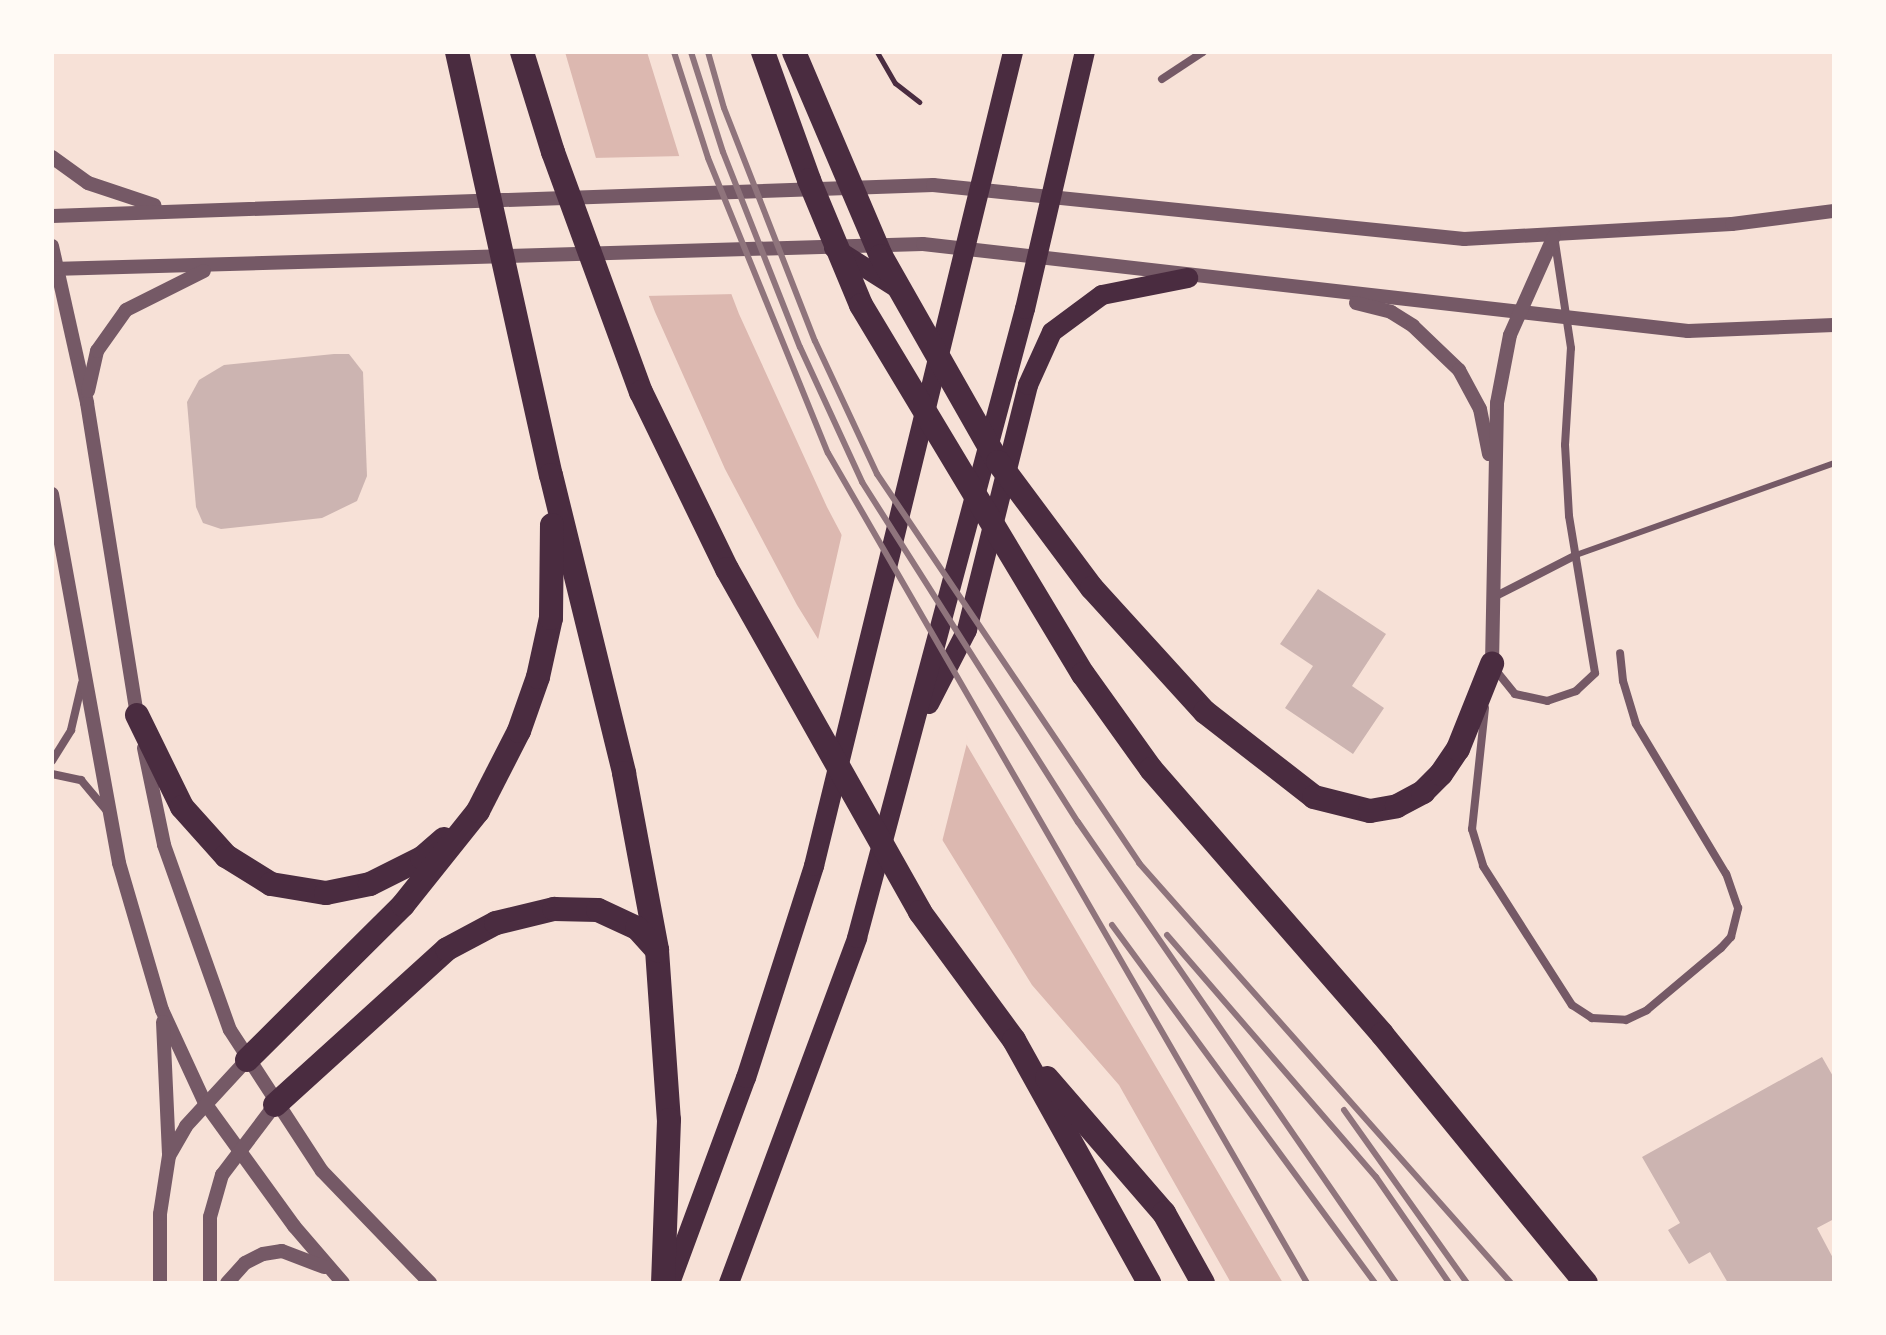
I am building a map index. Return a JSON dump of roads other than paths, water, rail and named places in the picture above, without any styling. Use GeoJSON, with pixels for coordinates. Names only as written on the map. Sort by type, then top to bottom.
{"type":"FeatureCollection","features":[{"type":"Feature","properties":{"kind":"highway"},"geometry":{"type":"LineString","coordinates":[[457,52],[551,475],[624,773],[657,950],[668,1056],[669,1196],[663,1283]]}},
{"type":"Feature","properties":{"kind":"highway"},"geometry":{"type":"LineString","coordinates":[[522,52],[553,152],[641,392],[708,532],[920,912],[1014,1040],[1164,1213],[1203,1283]]}},
{"type":"Feature","properties":{"kind":"highway"},"geometry":{"type":"LineString","coordinates":[[763,52],[809,180],[861,305],[1083,674],[1151,769],[1382,1034],[1586,1283]]}},
{"type":"Feature","properties":{"kind":"highway"},"geometry":{"type":"LineString","coordinates":[[794,52],[881,256],[998,462],[1092,588],[1205,712],[1314,797],[1370,811],[1397,806],[1423,792],[1441,774],[1458,749],[1492,664]]}},
{"type":"Feature","properties":{"kind":"highway"},"geometry":{"type":"LineString","coordinates":[[247,1060],[345,966],[433,870],[478,811],[506,758],[538,677],[551,618],[551,475]]}},
{"type":"Feature","properties":{"kind":"highway"},"geometry":{"type":"LineString","coordinates":[[137,715],[166,779],[201,830],[255,877],[304,893],[370,884],[422,858],[475,804],[506,758]]}},
{"type":"Feature","properties":{"kind":"highway"},"geometry":{"type":"LineString","coordinates":[[275,1105],[447,949],[496,923],[554,909],[598,910],[625,920],[657,950]]}},
{"type":"Feature","properties":{"kind":"highway"},"geometry":{"type":"LineString","coordinates":[[1014,1040],[1149,1283]]}},
{"type":"Feature","properties":{"kind":"main road"},"geometry":{"type":"LineString","coordinates":[[670,1283],[746,1078],[814,866],[963,246],[1013,52]]}},
{"type":"Feature","properties":{"kind":"main road"},"geometry":{"type":"LineString","coordinates":[[729,1283],[857,938],[1037,258],[1085,52]]}},
{"type":"Feature","properties":{"kind":"main road"},"geometry":{"type":"LineString","coordinates":[[828,245],[906,294],[929,331],[935,366]]}},
{"type":"Feature","properties":{"kind":"main road"},"geometry":{"type":"LineString","coordinates":[[912,736],[967,630],[1028,385],[1052,332],[1083,306],[1117,289],[1188,278]]}},
{"type":"Feature","properties":{"kind":"street"},"geometry":{"type":"LineString","coordinates":[[1162,79],[1203,52]]}},
{"type":"Feature","properties":{"kind":"street"},"geometry":{"type":"LineString","coordinates":[[52,157],[109,193],[170,209]]}},
{"type":"Feature","properties":{"kind":"street"},"geometry":{"type":"LineString","coordinates":[[52,216],[170,209],[434,206],[933,185],[1050,201],[1464,239],[1554,236],[1834,211]]}},
{"type":"Feature","properties":{"kind":"street"},"geometry":{"type":"LineString","coordinates":[[1492,664],[1501,682],[1532,700],[1560,699],[1595,673],[1566,486],[1571,348],[1554,236]]}},
{"type":"Feature","properties":{"kind":"street"},"geometry":{"type":"LineString","coordinates":[[1554,236],[1510,335],[1497,403],[1493,474],[1496,596],[1492,664],[1473,787],[1472,829],[1483,866],[1572,1005],[1592,1018],[1626,1020],[1647,1010],[1721,948],[1731,937],[1738,908],[1726,874],[1636,724],[1620,653]]}},
{"type":"Feature","properties":{"kind":"street"},"geometry":{"type":"LineString","coordinates":[[56,269],[217,267],[446,256],[828,245],[963,246],[1188,278],[1566,318],[1730,332],[1834,325]]}},
{"type":"Feature","properties":{"kind":"street"},"geometry":{"type":"LineString","coordinates":[[52,246],[87,403],[137,715],[164,845],[203,966],[247,1060],[275,1105],[351,1203],[430,1283]]}},
{"type":"Feature","properties":{"kind":"street"},"geometry":{"type":"LineString","coordinates":[[87,403],[97,351],[126,310],[178,280],[217,267]]}},
{"type":"Feature","properties":{"kind":"street"},"geometry":{"type":"LineString","coordinates":[[1317,292],[1391,312],[1459,370],[1480,409],[1493,474]]}},
{"type":"Feature","properties":{"kind":"street"},"geometry":{"type":"LineString","coordinates":[[52,494],[109,815],[162,1010],[205,1103],[237,1150],[338,1278]]}},
{"type":"Feature","properties":{"kind":"street"},"geometry":{"type":"LineString","coordinates":[[1496,596],[1576,555]]}},
{"type":"Feature","properties":{"kind":"street"},"geometry":{"type":"LineString","coordinates":[[52,761],[71,730],[84,670]]}},
{"type":"Feature","properties":{"kind":"street"},"geometry":{"type":"LineString","coordinates":[[52,774],[81,780],[109,815]]}},
{"type":"Feature","properties":{"kind":"street"},"geometry":{"type":"LineString","coordinates":[[160,1283],[160,1214],[169,1156],[162,1010]]}},
{"type":"Feature","properties":{"kind":"street"},"geometry":{"type":"LineString","coordinates":[[169,1156],[205,1103],[247,1060]]}},
{"type":"Feature","properties":{"kind":"street"},"geometry":{"type":"LineString","coordinates":[[210,1283],[210,1217],[222,1175],[237,1150],[275,1105]]}},
{"type":"Feature","properties":{"kind":"street"},"geometry":{"type":"LineString","coordinates":[[227,1283],[245,1263],[282,1251],[338,1278]]}},
{"type":"Feature","properties":{"kind":"lane"},"geometry":{"type":"LineString","coordinates":[[1576,555],[1834,463]]}},
{"type":"Feature","properties":{"kind":"railway"},"geometry":{"type":"LineString","coordinates":[[674,52],[708,158],[828,453],[1307,1283]]}},
{"type":"Feature","properties":{"kind":"railway"},"geometry":{"type":"LineString","coordinates":[[691,52],[723,152],[800,347],[862,482],[1078,822],[1396,1283]]}},
{"type":"Feature","properties":{"kind":"railway"},"geometry":{"type":"LineString","coordinates":[[708,52],[724,108],[815,341],[877,474],[1139,863],[1511,1283]]}},
{"type":"Feature","properties":{"kind":"railway"},"geometry":{"type":"LineString","coordinates":[[1112,925],[1375,1283]]}},
{"type":"Feature","properties":{"kind":"railway"},"geometry":{"type":"LineString","coordinates":[[1167,935],[1376,1177],[1449,1283]]}},
{"type":"Feature","properties":{"kind":"railway"},"geometry":{"type":"LineString","coordinates":[[1344,1110],[1467,1283]]}}]}
